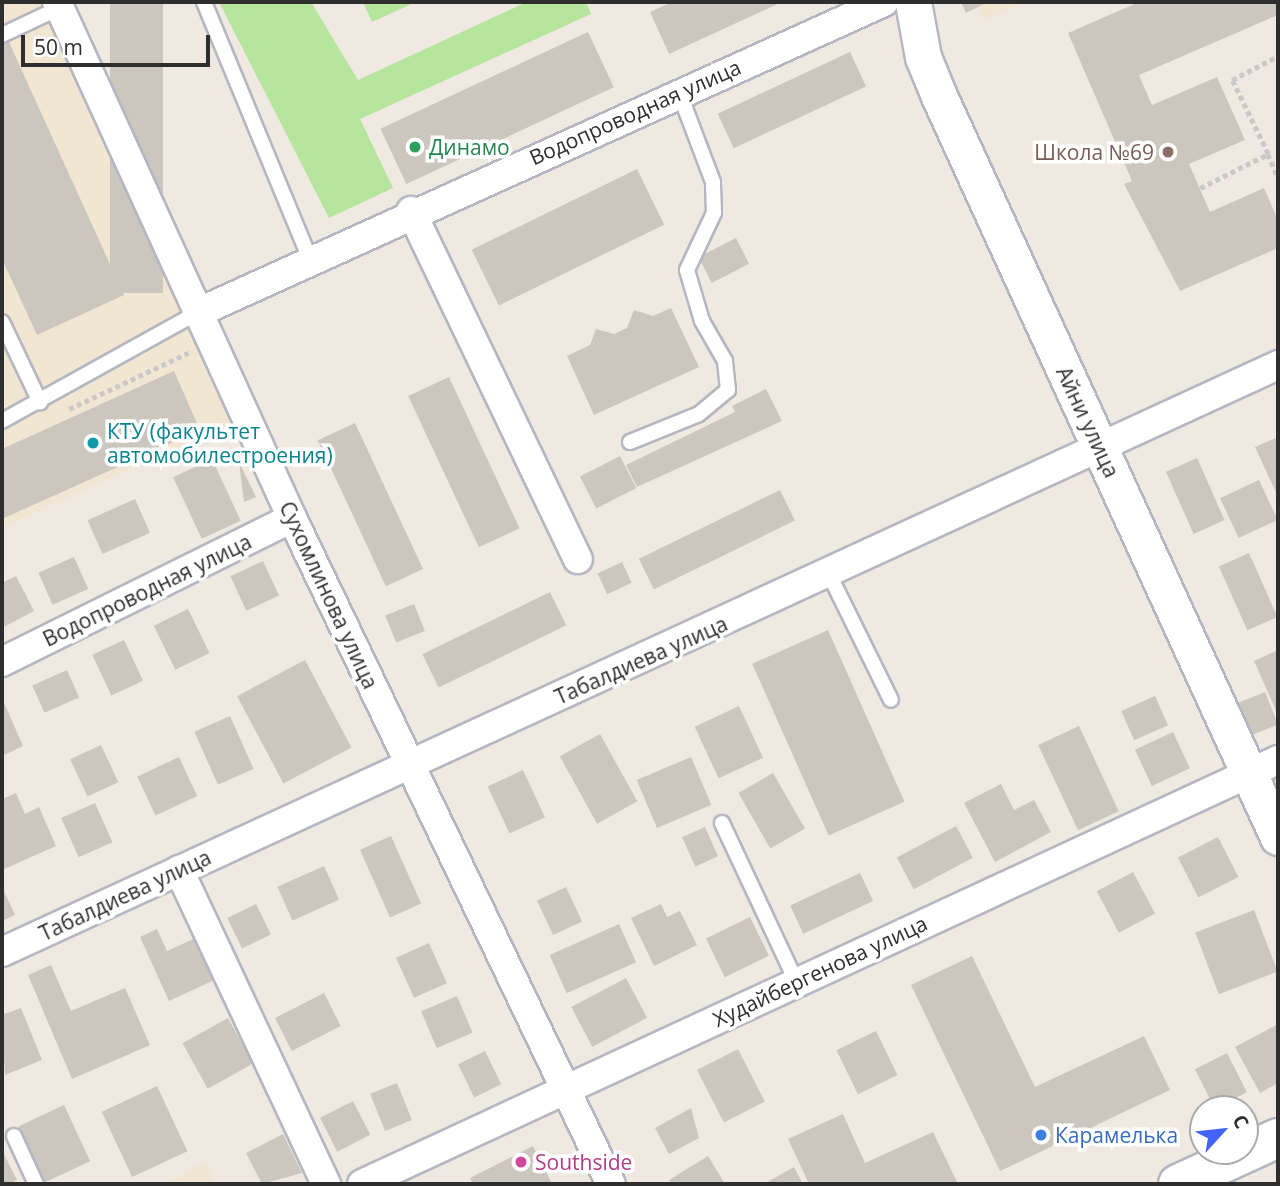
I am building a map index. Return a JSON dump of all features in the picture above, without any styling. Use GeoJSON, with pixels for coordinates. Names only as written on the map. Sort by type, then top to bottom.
{"type":"FeatureCollection","features":[{"type":"Feature","properties":{"kind":"main road"},"geometry":{"type":"LineString","coordinates":[[1178,1184],[1278,1138]]}},
{"type":"Feature","properties":{"kind":"street","name":"Водопроводная улица"},"geometry":{"type":"LineString","coordinates":[[197,313],[411,211],[884,2]]}},
{"type":"Feature","properties":{"kind":"street","name":"Айни улица"},"geometry":{"type":"LineString","coordinates":[[913,2],[931,76],[1099,447],[1264,767],[1278,838]]}},
{"type":"Feature","properties":{"kind":"street","name":"Сухомлинова улица"},"geometry":{"type":"LineString","coordinates":[[58,5],[292,518],[611,1184]]}},
{"type":"Feature","properties":{"kind":"street"},"geometry":{"type":"LineString","coordinates":[[411,211],[578,559]]}},
{"type":"Feature","properties":{"kind":"street","name":"Табалдиева улица"},"geometry":{"type":"LineString","coordinates":[[2,951],[1278,366]]}},
{"type":"Feature","properties":{"kind":"street","name":"Водопроводная улица"},"geometry":{"type":"LineString","coordinates":[[2,662],[292,518]]}},
{"type":"Feature","properties":{"kind":"street","name":"Худайбергенова улица"},"geometry":{"type":"LineString","coordinates":[[362,1184],[568,1092],[795,979],[1264,767]]}},
{"type":"Feature","properties":{"kind":"street"},"geometry":{"type":"LineString","coordinates":[[179,870],[326,1184]]}},
{"type":"Feature","properties":{"kind":"lane"},"geometry":{"type":"LineString","coordinates":[[204,2],[310,259]]}},
{"type":"Feature","properties":{"kind":"lane"},"geometry":{"type":"LineString","coordinates":[[2,35],[58,5]]}},
{"type":"Feature","properties":{"kind":"lane"},"geometry":{"type":"LineString","coordinates":[[630,442],[699,414],[728,390],[725,361],[702,321],[687,270],[714,213],[713,182],[679,92]]}},
{"type":"Feature","properties":{"kind":"lane"},"geometry":{"type":"LineString","coordinates":[[2,421],[197,313]]}},
{"type":"Feature","properties":{"kind":"lane"},"geometry":{"type":"LineString","coordinates":[[2,322],[40,402]]}},
{"type":"Feature","properties":{"kind":"lane"},"geometry":{"type":"LineString","coordinates":[[829,574],[891,701]]}},
{"type":"Feature","properties":{"kind":"lane"},"geometry":{"type":"LineString","coordinates":[[722,823],[795,979]]}},
{"type":"Feature","properties":{"kind":"lane"},"geometry":{"type":"LineString","coordinates":[[14,1136],[36,1184]]}},
{"type":"Feature","properties":{"kind":"path"},"geometry":{"type":"LineString","coordinates":[[1278,56],[1232,80],[1278,178]]}},
{"type":"Feature","properties":{"kind":"path"},"geometry":{"type":"LineString","coordinates":[[1200,188],[1268,154]]}},
{"type":"Feature","properties":{"kind":"path"},"geometry":{"type":"LineString","coordinates":[[63,411],[211,342]]}},
{"type":"Feature","properties":{"kind":"shaded area"},"geometry":{"type":"Polygon","coordinates":[[[2,2],[48,2],[241,418],[2,528],[2,2]]]}},
{"type":"Feature","properties":{"kind":"shaded area"},"geometry":{"type":"Polygon","coordinates":[[[976,2],[1025,2],[984,20],[976,2]]]}},
{"type":"Feature","properties":{"kind":"shaded area"},"geometry":{"type":"Polygon","coordinates":[[[205,1162],[216,1184],[163,1184],[205,1162]]]}},
{"type":"Feature","properties":{"kind":"green space"},"geometry":{"type":"Polygon","coordinates":[[[219,2],[311,2],[358,80],[527,2],[586,2],[591,14],[360,119],[393,188],[329,218],[219,2]]]}},
{"type":"Feature","properties":{"kind":"green space"},"geometry":{"type":"Polygon","coordinates":[[[363,2],[416,2],[372,22],[363,2]]]}},
{"type":"Feature","properties":{"kind":"building"},"geometry":{"type":"Polygon","coordinates":[[[110,2],[163,2],[163,293],[110,293],[110,2]]]}},
{"type":"Feature","properties":{"kind":"building"},"geometry":{"type":"Polygon","coordinates":[[[672,2],[782,2],[669,54],[650,12],[672,2]]]}},
{"type":"Feature","properties":{"kind":"building"},"geometry":{"type":"Polygon","coordinates":[[[961,2],[988,2],[966,13],[961,2]]]}},
{"type":"Feature","properties":{"kind":"building","name":"Школа №69"},"geometry":{"type":"Polygon","coordinates":[[[1139,2],[1278,2],[1278,15],[1139,75],[1152,105],[1217,77],[1245,140],[1189,164],[1210,212],[1264,188],[1278,220],[1278,248],[1180,291],[1124,184],[1132,181],[1068,33],[1139,2]]]}},
{"type":"Feature","properties":{"kind":"building"},"geometry":{"type":"Polygon","coordinates":[[[588,32],[614,87],[406,184],[380,129],[588,32]]]}},
{"type":"Feature","properties":{"kind":"building"},"geometry":{"type":"Polygon","coordinates":[[[8,40],[124,295],[37,335],[2,259],[2,43],[8,40]]]}},
{"type":"Feature","properties":{"kind":"building"},"geometry":{"type":"Polygon","coordinates":[[[850,52],[866,86],[734,148],[718,114],[850,52]]]}},
{"type":"Feature","properties":{"kind":"building"},"geometry":{"type":"Polygon","coordinates":[[[637,169],[664,225],[499,305],[472,250],[637,169]]]}},
{"type":"Feature","properties":{"kind":"building"},"geometry":{"type":"Polygon","coordinates":[[[736,238],[749,264],[712,283],[699,257],[736,238]]]}},
{"type":"Feature","properties":{"kind":"building"},"geometry":{"type":"Polygon","coordinates":[[[671,308],[699,367],[594,415],[567,356],[590,345],[596,329],[614,334],[627,328],[634,310],[653,316],[671,308]]]}},
{"type":"Feature","properties":{"kind":"building","name":"КТУ (факультет автомобилестроения)"},"geometry":{"type":"Polygon","coordinates":[[[174,371],[200,430],[2,519],[2,449],[174,371]]]}},
{"type":"Feature","properties":{"kind":"building"},"geometry":{"type":"Polygon","coordinates":[[[449,377],[520,528],[479,547],[408,396],[449,377]]]}},
{"type":"Feature","properties":{"kind":"building"},"geometry":{"type":"Polygon","coordinates":[[[766,389],[782,421],[637,487],[626,465],[735,412],[732,406],[766,389]]]}},
{"type":"Feature","properties":{"kind":"building"},"geometry":{"type":"Polygon","coordinates":[[[355,423],[423,569],[386,586],[318,440],[355,423]]]}},
{"type":"Feature","properties":{"kind":"building"},"geometry":{"type":"Polygon","coordinates":[[[1278,437],[1278,497],[1255,447],[1278,437]]]}},
{"type":"Feature","properties":{"kind":"building"},"geometry":{"type":"Polygon","coordinates":[[[620,456],[636,488],[596,509],[580,476],[620,456]]]}},
{"type":"Feature","properties":{"kind":"building"},"geometry":{"type":"Polygon","coordinates":[[[1197,458],[1225,520],[1194,534],[1166,472],[1197,458]]]}},
{"type":"Feature","properties":{"kind":"building"},"geometry":{"type":"Polygon","coordinates":[[[212,459],[241,521],[202,539],[173,477],[212,459]]]}},
{"type":"Feature","properties":{"kind":"building"},"geometry":{"type":"Polygon","coordinates":[[[239,462],[256,497],[244,502],[239,462]]]}},
{"type":"Feature","properties":{"kind":"building"},"geometry":{"type":"Polygon","coordinates":[[[1259,480],[1278,520],[1239,538],[1220,498],[1259,480]]]}},
{"type":"Feature","properties":{"kind":"building"},"geometry":{"type":"Polygon","coordinates":[[[780,490],[795,521],[654,589],[639,559],[780,490]]]}},
{"type":"Feature","properties":{"kind":"building"},"geometry":{"type":"Polygon","coordinates":[[[135,499],[150,533],[103,554],[87,520],[135,499]]]}},
{"type":"Feature","properties":{"kind":"building"},"geometry":{"type":"Polygon","coordinates":[[[1249,553],[1277,617],[1247,630],[1219,566],[1249,553]]]}},
{"type":"Feature","properties":{"kind":"building"},"geometry":{"type":"Polygon","coordinates":[[[74,557],[88,589],[53,605],[38,573],[74,557]]]}},
{"type":"Feature","properties":{"kind":"building"},"geometry":{"type":"Polygon","coordinates":[[[263,561],[279,595],[246,611],[230,576],[263,561]]]}},
{"type":"Feature","properties":{"kind":"building"},"geometry":{"type":"Polygon","coordinates":[[[622,562],[632,583],[607,594],[598,573],[622,562]]]}},
{"type":"Feature","properties":{"kind":"building"},"geometry":{"type":"Polygon","coordinates":[[[16,576],[34,611],[2,628],[2,583],[16,576]]]}},
{"type":"Feature","properties":{"kind":"building"},"geometry":{"type":"Polygon","coordinates":[[[550,592],[566,625],[439,688],[422,654],[550,592]]]}},
{"type":"Feature","properties":{"kind":"building"},"geometry":{"type":"Polygon","coordinates":[[[414,604],[425,631],[396,643],[385,616],[414,604]]]}},
{"type":"Feature","properties":{"kind":"building"},"geometry":{"type":"Polygon","coordinates":[[[188,609],[209,653],[175,670],[154,626],[188,609]]]}},
{"type":"Feature","properties":{"kind":"building"},"geometry":{"type":"Polygon","coordinates":[[[828,630],[904,802],[829,836],[752,664],[828,630]]]}},
{"type":"Feature","properties":{"kind":"building"},"geometry":{"type":"Polygon","coordinates":[[[124,640],[143,681],[111,696],[92,655],[124,640]]]}},
{"type":"Feature","properties":{"kind":"building"},"geometry":{"type":"Polygon","coordinates":[[[1278,650],[1278,715],[1254,661],[1278,650]]]}},
{"type":"Feature","properties":{"kind":"building"},"geometry":{"type":"Polygon","coordinates":[[[305,660],[351,747],[283,784],[237,696],[305,660]]]}},
{"type":"Feature","properties":{"kind":"building"},"geometry":{"type":"Polygon","coordinates":[[[67,670],[79,697],[44,713],[32,685],[67,670]]]}},
{"type":"Feature","properties":{"kind":"building"},"geometry":{"type":"Polygon","coordinates":[[[1265,692],[1278,724],[1249,736],[1236,704],[1265,692]]]}},
{"type":"Feature","properties":{"kind":"building"},"geometry":{"type":"Polygon","coordinates":[[[1155,696],[1168,725],[1134,740],[1121,711],[1155,696]]]}},
{"type":"Feature","properties":{"kind":"building"},"geometry":{"type":"Polygon","coordinates":[[[2,698],[23,746],[2,756],[2,698]]]}},
{"type":"Feature","properties":{"kind":"building"},"geometry":{"type":"Polygon","coordinates":[[[739,706],[763,758],[719,778],[695,727],[739,706]]]}},
{"type":"Feature","properties":{"kind":"building"},"geometry":{"type":"Polygon","coordinates":[[[230,716],[254,769],[218,785],[194,732],[230,716]]]}},
{"type":"Feature","properties":{"kind":"building"},"geometry":{"type":"Polygon","coordinates":[[[1079,726],[1119,811],[1078,830],[1038,745],[1079,726]]]}},
{"type":"Feature","properties":{"kind":"building"},"geometry":{"type":"Polygon","coordinates":[[[1173,732],[1190,768],[1152,786],[1135,750],[1173,732]]]}},
{"type":"Feature","properties":{"kind":"building"},"geometry":{"type":"Polygon","coordinates":[[[600,734],[637,801],[597,824],[560,756],[600,734]]]}},
{"type":"Feature","properties":{"kind":"building"},"geometry":{"type":"Polygon","coordinates":[[[101,745],[118,782],[88,797],[70,759],[101,745]]]}},
{"type":"Feature","properties":{"kind":"building"},"geometry":{"type":"Polygon","coordinates":[[[179,757],[197,796],[155,815],[137,776],[179,757]]]}},
{"type":"Feature","properties":{"kind":"building"},"geometry":{"type":"Polygon","coordinates":[[[691,757],[711,805],[657,828],[637,780],[691,757]]]}},
{"type":"Feature","properties":{"kind":"building"},"geometry":{"type":"Polygon","coordinates":[[[523,770],[545,817],[510,834],[488,786],[523,770]]]}},
{"type":"Feature","properties":{"kind":"building"},"geometry":{"type":"Polygon","coordinates":[[[773,773],[805,828],[770,848],[738,793],[773,773]]]}},
{"type":"Feature","properties":{"kind":"building"},"geometry":{"type":"Polygon","coordinates":[[[1001,784],[1014,810],[1034,800],[1051,832],[995,862],[964,803],[1001,784]]]}},
{"type":"Feature","properties":{"kind":"building"},"geometry":{"type":"Polygon","coordinates":[[[16,793],[25,814],[39,807],[56,846],[2,870],[2,799],[16,793]]]}},
{"type":"Feature","properties":{"kind":"building"},"geometry":{"type":"Polygon","coordinates":[[[95,803],[112,842],[79,857],[61,818],[95,803]]]}},
{"type":"Feature","properties":{"kind":"building"},"geometry":{"type":"Polygon","coordinates":[[[956,826],[973,858],[914,889],[897,857],[956,826]]]}},
{"type":"Feature","properties":{"kind":"building"},"geometry":{"type":"Polygon","coordinates":[[[705,827],[718,856],[695,866],[682,837],[705,827]]]}},
{"type":"Feature","properties":{"kind":"building"},"geometry":{"type":"Polygon","coordinates":[[[391,836],[421,904],[390,917],[360,850],[391,836]]]}},
{"type":"Feature","properties":{"kind":"building"},"geometry":{"type":"Polygon","coordinates":[[[1218,837],[1238,877],[1198,898],[1178,857],[1218,837]]]}},
{"type":"Feature","properties":{"kind":"building"},"geometry":{"type":"Polygon","coordinates":[[[324,866],[339,900],[292,921],[277,887],[324,866]]]}},
{"type":"Feature","properties":{"kind":"building"},"geometry":{"type":"Polygon","coordinates":[[[1133,872],[1155,913],[1119,933],[1097,891],[1133,872]]]}},
{"type":"Feature","properties":{"kind":"building"},"geometry":{"type":"Polygon","coordinates":[[[860,873],[873,901],[803,934],[790,906],[860,873]]]}},
{"type":"Feature","properties":{"kind":"building"},"geometry":{"type":"Polygon","coordinates":[[[2,887],[15,915],[2,921],[2,887]]]}},
{"type":"Feature","properties":{"kind":"building"},"geometry":{"type":"Polygon","coordinates":[[[566,887],[582,921],[553,935],[537,901],[566,887]]]}},
{"type":"Feature","properties":{"kind":"building"},"geometry":{"type":"Polygon","coordinates":[[[256,904],[271,935],[242,949],[227,918],[256,904]]]}},
{"type":"Feature","properties":{"kind":"building"},"geometry":{"type":"Polygon","coordinates":[[[661,904],[667,917],[680,911],[697,945],[654,966],[631,918],[661,904]]]}},
{"type":"Feature","properties":{"kind":"building"},"geometry":{"type":"Polygon","coordinates":[[[1254,910],[1278,972],[1219,994],[1195,933],[1254,910]]]}},
{"type":"Feature","properties":{"kind":"building"},"geometry":{"type":"Polygon","coordinates":[[[750,917],[769,956],[725,977],[706,938],[750,917]]]}},
{"type":"Feature","properties":{"kind":"building"},"geometry":{"type":"Polygon","coordinates":[[[619,924],[636,962],[567,993],[550,955],[619,924]]]}},
{"type":"Feature","properties":{"kind":"building"},"geometry":{"type":"Polygon","coordinates":[[[157,929],[167,951],[202,935],[221,977],[169,1001],[140,937],[157,929]]]}},
{"type":"Feature","properties":{"kind":"building"},"geometry":{"type":"Polygon","coordinates":[[[429,943],[447,983],[414,998],[396,958],[429,943]]]}},
{"type":"Feature","properties":{"kind":"building"},"geometry":{"type":"Polygon","coordinates":[[[972,956],[1035,1087],[1144,1036],[1170,1090],[1000,1171],[911,985],[972,956]]]}},
{"type":"Feature","properties":{"kind":"building"},"geometry":{"type":"Polygon","coordinates":[[[51,965],[71,1011],[125,988],[150,1045],[72,1079],[28,975],[51,965]]]}},
{"type":"Feature","properties":{"kind":"building"},"geometry":{"type":"Polygon","coordinates":[[[626,978],[647,1018],[592,1047],[571,1007],[626,978]]]}},
{"type":"Feature","properties":{"kind":"building"},"geometry":{"type":"Polygon","coordinates":[[[324,993],[341,1026],[292,1051],[275,1018],[324,993]]]}},
{"type":"Feature","properties":{"kind":"building"},"geometry":{"type":"Polygon","coordinates":[[[457,996],[473,1033],[437,1048],[421,1011],[457,996]]]}},
{"type":"Feature","properties":{"kind":"building"},"geometry":{"type":"Polygon","coordinates":[[[21,1008],[42,1060],[5,1075],[2,1015],[21,1008]]]}},
{"type":"Feature","properties":{"kind":"building"},"geometry":{"type":"Polygon","coordinates":[[[228,1018],[253,1063],[208,1089],[183,1043],[228,1018]]]}},
{"type":"Feature","properties":{"kind":"building"},"geometry":{"type":"Polygon","coordinates":[[[1278,1024],[1278,1083],[1260,1093],[1235,1047],[1278,1024]]]}},
{"type":"Feature","properties":{"kind":"building"},"geometry":{"type":"Polygon","coordinates":[[[876,1031],[897,1075],[858,1094],[836,1050],[876,1031]]]}},
{"type":"Feature","properties":{"kind":"building"},"geometry":{"type":"Polygon","coordinates":[[[738,1049],[765,1102],[724,1122],[697,1070],[738,1049]]]}},
{"type":"Feature","properties":{"kind":"building"},"geometry":{"type":"Polygon","coordinates":[[[485,1051],[501,1084],[474,1097],[458,1064],[485,1051]]]}},
{"type":"Feature","properties":{"kind":"building"},"geometry":{"type":"Polygon","coordinates":[[[1227,1053],[1247,1092],[1241,1095],[1208,1095],[1195,1069],[1227,1053]]]}},
{"type":"Feature","properties":{"kind":"building"},"geometry":{"type":"Polygon","coordinates":[[[397,1083],[412,1120],[385,1131],[370,1094],[397,1083]]]}},
{"type":"Feature","properties":{"kind":"building"},"geometry":{"type":"Polygon","coordinates":[[[157,1086],[187,1151],[132,1177],[102,1112],[157,1086]]]}},
{"type":"Feature","properties":{"kind":"building"},"geometry":{"type":"Polygon","coordinates":[[[353,1101],[370,1135],[337,1152],[320,1118],[353,1101]]]}},
{"type":"Feature","properties":{"kind":"building"},"geometry":{"type":"Polygon","coordinates":[[[64,1105],[90,1161],[45,1182],[19,1126],[64,1105]]]}},
{"type":"Feature","properties":{"kind":"building"},"geometry":{"type":"Polygon","coordinates":[[[691,1108],[699,1138],[669,1154],[655,1128],[691,1108]]]}},
{"type":"Feature","properties":{"kind":"building"},"geometry":{"type":"Polygon","coordinates":[[[843,1114],[865,1163],[933,1132],[958,1184],[809,1184],[788,1139],[843,1114]]]}},
{"type":"Feature","properties":{"kind":"building"},"geometry":{"type":"Polygon","coordinates":[[[283,1134],[302,1173],[262,1184],[246,1153],[283,1134]]]}},
{"type":"Feature","properties":{"kind":"building","name":"Southside"},"geometry":{"type":"Polygon","coordinates":[[[533,1146],[552,1184],[473,1184],[470,1178],[533,1146]]]}},
{"type":"Feature","properties":{"kind":"building"},"geometry":{"type":"Polygon","coordinates":[[[2,1150],[17,1180],[9,1184],[2,1184],[2,1150]]]}},
{"type":"Feature","properties":{"kind":"building"},"geometry":{"type":"Polygon","coordinates":[[[708,1156],[725,1184],[672,1184],[669,1180],[708,1156]]]}},
{"type":"Feature","properties":{"kind":"building"},"geometry":{"type":"Polygon","coordinates":[[[794,1167],[803,1184],[764,1184],[794,1167]]]}},
{"type":"Feature","properties":{"kind":"place","name":"Динамо"},"geometry":{"type":"Point","coordinates":[415,147]}},
{"type":"Feature","properties":{"kind":"place","name":"Школа №69"},"geometry":{"type":"Point","coordinates":[1168,152]}},
{"type":"Feature","properties":{"kind":"place","name":"КТУ (факультет автомобилестроения)"},"geometry":{"type":"Point","coordinates":[93,443]}},
{"type":"Feature","properties":{"kind":"place","name":"Карамелька"},"geometry":{"type":"Point","coordinates":[1041,1135]}},
{"type":"Feature","properties":{"kind":"place","name":"Southside"},"geometry":{"type":"Point","coordinates":[521,1162]}}]}
